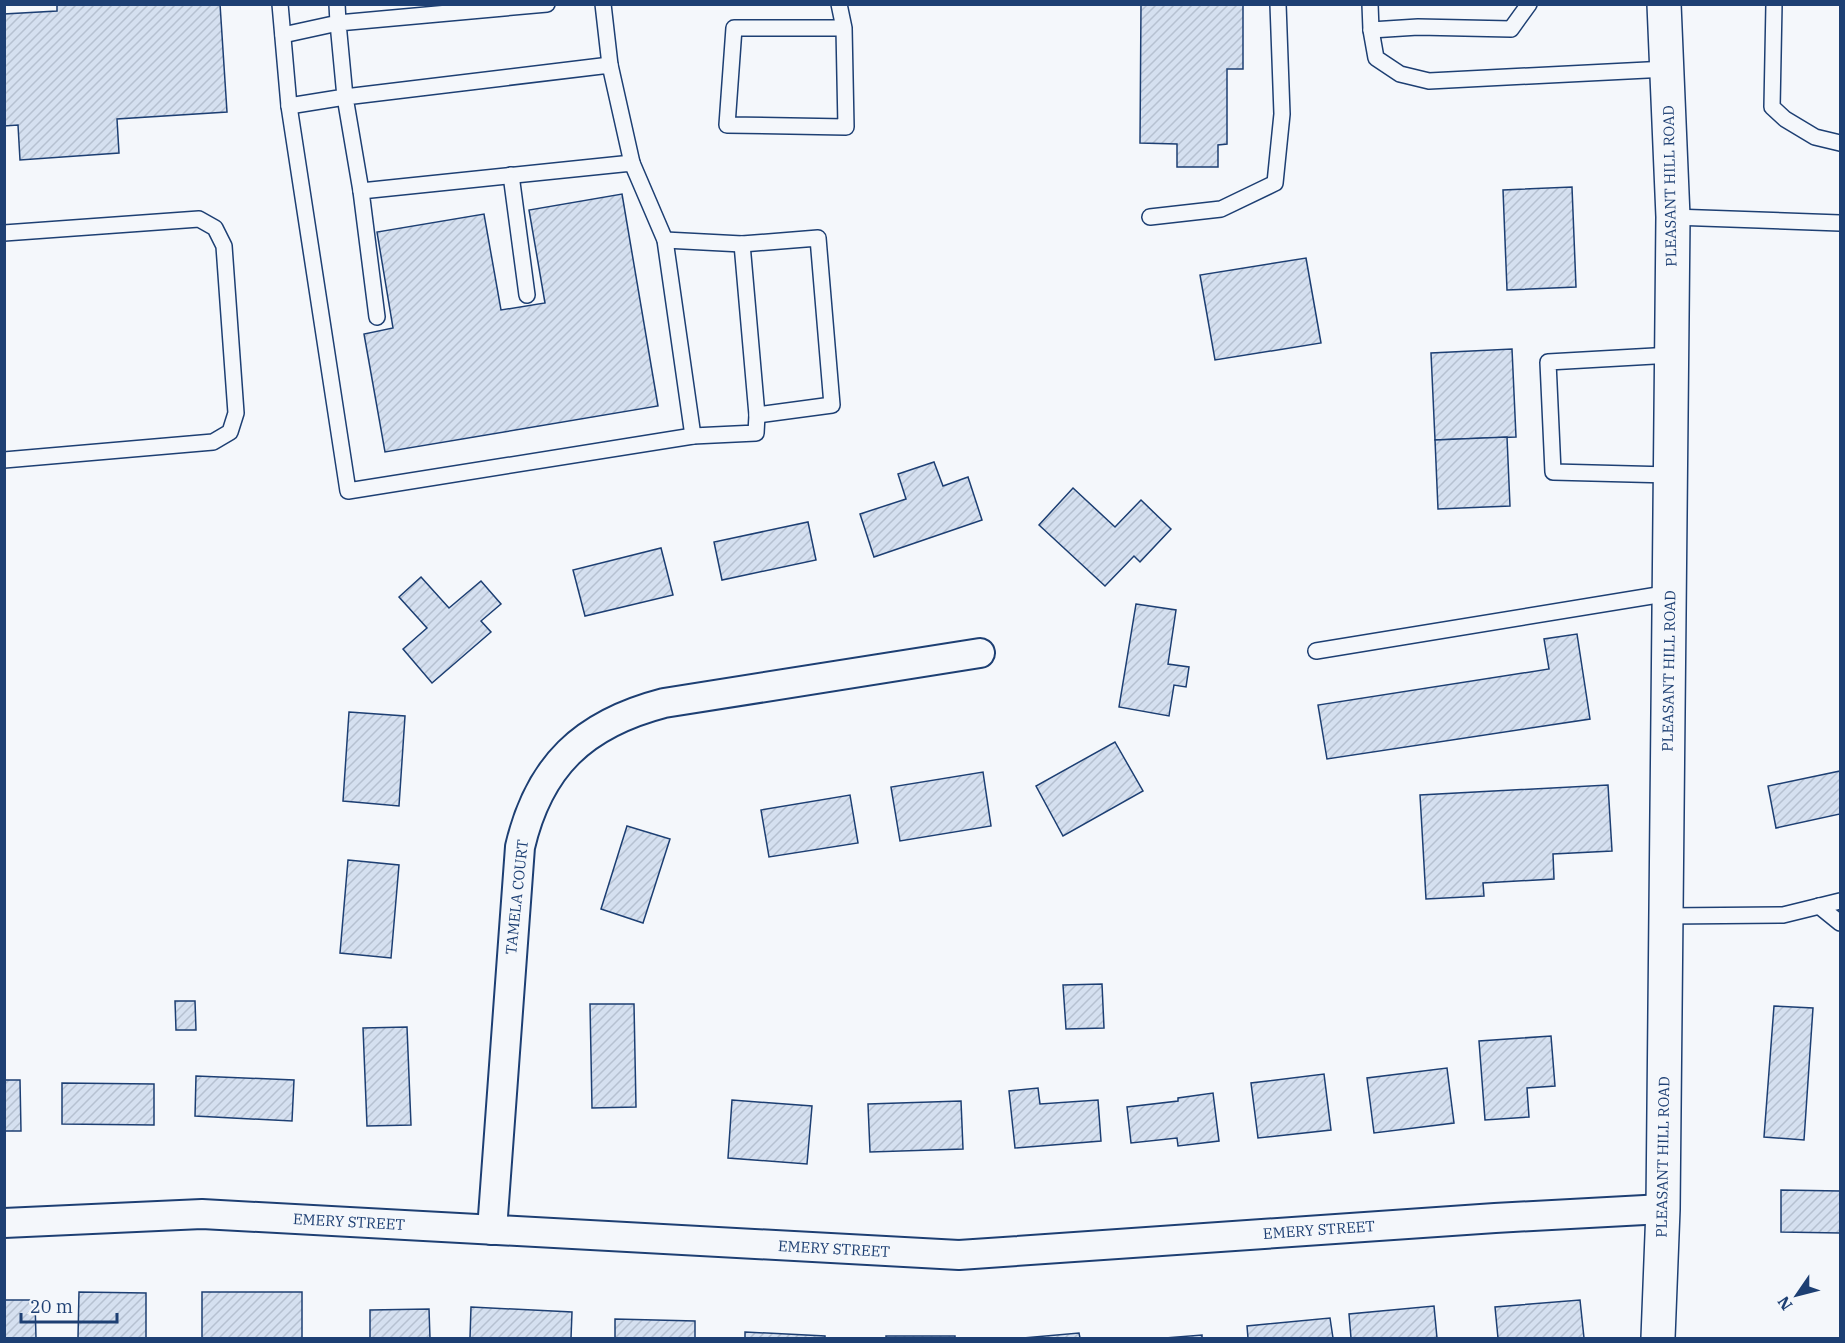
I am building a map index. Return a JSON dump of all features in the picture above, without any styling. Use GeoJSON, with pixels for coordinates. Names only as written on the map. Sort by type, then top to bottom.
{"type":"FeatureCollection","features":[{"type":"Feature","properties":{"kind":"street","name":"PLEASANT HILL ROAD"},"geometry":{"type":"LineString","coordinates":[[1658,1338],[1663,1209],[1673,218],[1665,4]]}},
{"type":"Feature","properties":{"kind":"street","name":"TAMELA COURT"},"geometry":{"type":"LineString","coordinates":[[492,1230],[520,847],[533,803],[543,784],[560,762],[586,737],[640,709],[664,703],[980,654]]}},
{"type":"Feature","properties":{"kind":"street","name":"EMERY STREET"},"geometry":{"type":"LineString","coordinates":[[4,1223],[202,1215],[959,1255],[1495,1218],[1663,1209]]}},
{"type":"Feature","properties":{"kind":"lane"},"geometry":{"type":"LineString","coordinates":[[280,4],[289,106],[348,491],[693,436],[756,433],[757,416],[742,244]]}},
{"type":"Feature","properties":{"kind":"lane"},"geometry":{"type":"LineString","coordinates":[[337,4],[345,97],[361,191],[377,317]]}},
{"type":"Feature","properties":{"kind":"lane"},"geometry":{"type":"LineString","coordinates":[[283,35],[338,23],[547,4]]}},
{"type":"Feature","properties":{"kind":"lane"},"geometry":{"type":"LineString","coordinates":[[603,4],[610,65],[632,163],[665,240],[693,436]]}},
{"type":"Feature","properties":{"kind":"lane"},"geometry":{"type":"LineString","coordinates":[[839,4],[844,28],[846,127],[727,126],[734,28],[844,28]]}},
{"type":"Feature","properties":{"kind":"lane"},"geometry":{"type":"LineString","coordinates":[[1150,217],[1221,209],[1275,183],[1282,114],[1278,4]]}},
{"type":"Feature","properties":{"kind":"lane"},"geometry":{"type":"LineString","coordinates":[[1370,4],[1371,30],[1376,58],[1400,74],[1429,81],[1667,69]]}},
{"type":"Feature","properties":{"kind":"lane"},"geometry":{"type":"LineString","coordinates":[[1371,30],[1418,27],[1511,29],[1529,4]]}},
{"type":"Feature","properties":{"kind":"lane"},"geometry":{"type":"LineString","coordinates":[[1774,4],[1772,107],[1785,119],[1815,137],[1840,142]]}},
{"type":"Feature","properties":{"kind":"lane"},"geometry":{"type":"LineString","coordinates":[[289,106],[345,97],[610,65]]}},
{"type":"Feature","properties":{"kind":"lane"},"geometry":{"type":"LineString","coordinates":[[361,191],[632,163]]}},
{"type":"Feature","properties":{"kind":"lane"},"geometry":{"type":"LineString","coordinates":[[511,176],[527,295]]}},
{"type":"Feature","properties":{"kind":"lane"},"geometry":{"type":"LineString","coordinates":[[1673,218],[1840,224]]}},
{"type":"Feature","properties":{"kind":"lane"},"geometry":{"type":"LineString","coordinates":[[4,233],[199,219],[215,228],[224,246],[236,413],[230,432],[213,442],[4,460]]}},
{"type":"Feature","properties":{"kind":"lane"},"geometry":{"type":"LineString","coordinates":[[665,240],[742,244],[818,238],[832,405],[757,416]]}},
{"type":"Feature","properties":{"kind":"lane"},"geometry":{"type":"LineString","coordinates":[[1670,475],[1553,472],[1548,362],[1672,355]]}},
{"type":"Feature","properties":{"kind":"lane"},"geometry":{"type":"LineString","coordinates":[[1316,651],[1670,593]]}},
{"type":"Feature","properties":{"kind":"lane"},"geometry":{"type":"LineString","coordinates":[[1666,916],[1783,915],[1840,901]]}},
{"type":"Feature","properties":{"kind":"lane"},"geometry":{"type":"LineString","coordinates":[[1819,906],[1840,923]]}},
{"type":"Feature","properties":{"kind":"building"},"geometry":{"type":"Polygon","coordinates":[[[57,4],[220,4],[227,112],[117,119],[119,153],[20,160],[18,125],[4,126],[4,14],[57,11],[57,4]]]}},
{"type":"Feature","properties":{"kind":"building"},"geometry":{"type":"Polygon","coordinates":[[[1141,4],[1243,4],[1243,69],[1227,69],[1227,144],[1218,145],[1218,167],[1177,167],[1177,144],[1140,143],[1141,4]]]}},
{"type":"Feature","properties":{"kind":"building"},"geometry":{"type":"Polygon","coordinates":[[[1572,187],[1576,287],[1507,290],[1503,190],[1572,187]]]}},
{"type":"Feature","properties":{"kind":"building"},"geometry":{"type":"Polygon","coordinates":[[[622,194],[658,406],[385,452],[364,334],[393,328],[377,232],[484,214],[501,310],[545,303],[529,210],[622,194]]]}},
{"type":"Feature","properties":{"kind":"building"},"geometry":{"type":"Polygon","coordinates":[[[1306,258],[1321,343],[1215,360],[1200,275],[1306,258]]]}},
{"type":"Feature","properties":{"kind":"building"},"geometry":{"type":"Polygon","coordinates":[[[1512,349],[1516,437],[1435,440],[1431,353],[1512,349]]]}},
{"type":"Feature","properties":{"kind":"building"},"geometry":{"type":"Polygon","coordinates":[[[1507,437],[1510,506],[1438,509],[1435,440],[1507,437]]]}},
{"type":"Feature","properties":{"kind":"building"},"geometry":{"type":"Polygon","coordinates":[[[934,462],[943,486],[968,477],[982,520],[874,557],[860,514],[906,499],[898,474],[934,462]]]}},
{"type":"Feature","properties":{"kind":"building"},"geometry":{"type":"Polygon","coordinates":[[[1073,488],[1115,527],[1141,500],[1171,529],[1140,562],[1134,556],[1105,586],[1039,525],[1073,488]]]}},
{"type":"Feature","properties":{"kind":"building"},"geometry":{"type":"Polygon","coordinates":[[[808,522],[816,560],[722,580],[714,542],[808,522]]]}},
{"type":"Feature","properties":{"kind":"building"},"geometry":{"type":"Polygon","coordinates":[[[661,548],[673,595],[585,616],[573,570],[661,548]]]}},
{"type":"Feature","properties":{"kind":"building"},"geometry":{"type":"Polygon","coordinates":[[[421,577],[449,608],[481,581],[501,604],[481,621],[491,632],[432,683],[403,649],[427,628],[399,597],[421,577]]]}},
{"type":"Feature","properties":{"kind":"building"},"geometry":{"type":"Polygon","coordinates":[[[1136,604],[1176,610],[1168,664],[1189,667],[1186,687],[1174,685],[1169,716],[1119,707],[1136,604]]]}},
{"type":"Feature","properties":{"kind":"building"},"geometry":{"type":"Polygon","coordinates":[[[1577,634],[1590,719],[1327,759],[1318,705],[1549,669],[1544,639],[1577,634]]]}},
{"type":"Feature","properties":{"kind":"building"},"geometry":{"type":"Polygon","coordinates":[[[349,712],[405,716],[399,806],[343,801],[349,712]]]}},
{"type":"Feature","properties":{"kind":"building"},"geometry":{"type":"Polygon","coordinates":[[[1115,742],[1143,791],[1063,836],[1036,786],[1115,742]]]}},
{"type":"Feature","properties":{"kind":"building"},"geometry":{"type":"Polygon","coordinates":[[[1840,771],[1840,814],[1776,828],[1768,786],[1840,771]]]}},
{"type":"Feature","properties":{"kind":"building"},"geometry":{"type":"Polygon","coordinates":[[[983,772],[991,826],[900,841],[891,787],[983,772]]]}},
{"type":"Feature","properties":{"kind":"building"},"geometry":{"type":"Polygon","coordinates":[[[1608,785],[1612,851],[1553,854],[1554,879],[1483,883],[1484,896],[1426,899],[1420,795],[1608,785]]]}},
{"type":"Feature","properties":{"kind":"building"},"geometry":{"type":"Polygon","coordinates":[[[850,795],[858,843],[769,857],[761,810],[850,795]]]}},
{"type":"Feature","properties":{"kind":"building"},"geometry":{"type":"Polygon","coordinates":[[[627,826],[670,839],[643,923],[601,909],[627,826]]]}},
{"type":"Feature","properties":{"kind":"building"},"geometry":{"type":"Polygon","coordinates":[[[348,860],[399,865],[391,958],[340,953],[348,860]]]}},
{"type":"Feature","properties":{"kind":"building"},"geometry":{"type":"Polygon","coordinates":[[[1102,984],[1104,1028],[1066,1029],[1063,985],[1102,984]]]}},
{"type":"Feature","properties":{"kind":"building"},"geometry":{"type":"Polygon","coordinates":[[[175,1001],[195,1001],[196,1030],[176,1030],[175,1001]]]}},
{"type":"Feature","properties":{"kind":"building"},"geometry":{"type":"Polygon","coordinates":[[[590,1004],[634,1004],[636,1107],[592,1108],[590,1004]]]}},
{"type":"Feature","properties":{"kind":"building"},"geometry":{"type":"Polygon","coordinates":[[[1774,1006],[1813,1008],[1804,1140],[1764,1137],[1774,1006]]]}},
{"type":"Feature","properties":{"kind":"building"},"geometry":{"type":"Polygon","coordinates":[[[407,1027],[411,1125],[367,1126],[363,1028],[407,1027]]]}},
{"type":"Feature","properties":{"kind":"building"},"geometry":{"type":"Polygon","coordinates":[[[1551,1036],[1555,1086],[1527,1088],[1529,1117],[1485,1120],[1479,1041],[1551,1036]]]}},
{"type":"Feature","properties":{"kind":"building"},"geometry":{"type":"Polygon","coordinates":[[[1447,1068],[1454,1123],[1374,1133],[1367,1078],[1447,1068]]]}},
{"type":"Feature","properties":{"kind":"building"},"geometry":{"type":"Polygon","coordinates":[[[1324,1074],[1331,1130],[1258,1138],[1251,1083],[1324,1074]]]}},
{"type":"Feature","properties":{"kind":"building"},"geometry":{"type":"Polygon","coordinates":[[[196,1076],[294,1080],[292,1121],[195,1116],[196,1076]]]}},
{"type":"Feature","properties":{"kind":"building"},"geometry":{"type":"Polygon","coordinates":[[[4,1080],[20,1080],[21,1131],[4,1131],[4,1080]]]}},
{"type":"Feature","properties":{"kind":"building"},"geometry":{"type":"Polygon","coordinates":[[[62,1083],[154,1084],[154,1125],[62,1124],[62,1083]]]}},
{"type":"Feature","properties":{"kind":"building"},"geometry":{"type":"Polygon","coordinates":[[[1038,1088],[1040,1104],[1098,1100],[1101,1141],[1015,1148],[1009,1091],[1038,1088]]]}},
{"type":"Feature","properties":{"kind":"building"},"geometry":{"type":"Polygon","coordinates":[[[1213,1093],[1219,1141],[1178,1146],[1177,1138],[1131,1143],[1127,1107],[1178,1101],[1178,1098],[1213,1093]]]}},
{"type":"Feature","properties":{"kind":"building"},"geometry":{"type":"Polygon","coordinates":[[[732,1100],[812,1106],[807,1164],[728,1158],[732,1100]]]}},
{"type":"Feature","properties":{"kind":"building"},"geometry":{"type":"Polygon","coordinates":[[[961,1101],[963,1149],[870,1152],[868,1104],[961,1101]]]}},
{"type":"Feature","properties":{"kind":"building"},"geometry":{"type":"Polygon","coordinates":[[[1781,1190],[1840,1191],[1840,1233],[1781,1232],[1781,1190]]]}},
{"type":"Feature","properties":{"kind":"building"},"geometry":{"type":"Polygon","coordinates":[[[79,1292],[146,1293],[146,1338],[78,1338],[79,1292]]]}},
{"type":"Feature","properties":{"kind":"building"},"geometry":{"type":"Polygon","coordinates":[[[202,1292],[302,1292],[302,1338],[202,1338],[202,1292]]]}},
{"type":"Feature","properties":{"kind":"building"},"geometry":{"type":"Polygon","coordinates":[[[4,1300],[35,1300],[36,1338],[4,1338],[4,1300]]]}},
{"type":"Feature","properties":{"kind":"building"},"geometry":{"type":"Polygon","coordinates":[[[1580,1300],[1584,1338],[1498,1338],[1495,1307],[1580,1300]]]}},
{"type":"Feature","properties":{"kind":"building"},"geometry":{"type":"Polygon","coordinates":[[[1434,1306],[1437,1338],[1351,1338],[1349,1314],[1434,1306]]]}},
{"type":"Feature","properties":{"kind":"building"},"geometry":{"type":"Polygon","coordinates":[[[471,1307],[572,1312],[571,1338],[470,1338],[471,1307]]]}},
{"type":"Feature","properties":{"kind":"building"},"geometry":{"type":"Polygon","coordinates":[[[429,1309],[430,1338],[370,1338],[370,1310],[429,1309]]]}},
{"type":"Feature","properties":{"kind":"building"},"geometry":{"type":"Polygon","coordinates":[[[1330,1318],[1333,1338],[1248,1338],[1247,1326],[1330,1318]]]}},
{"type":"Feature","properties":{"kind":"building"},"geometry":{"type":"Polygon","coordinates":[[[615,1319],[695,1321],[695,1338],[615,1338],[615,1319]]]}},
{"type":"Feature","properties":{"kind":"building"},"geometry":{"type":"Polygon","coordinates":[[[745,1332],[825,1336],[825,1338],[745,1338],[745,1332]]]}},
{"type":"Feature","properties":{"kind":"building"},"geometry":{"type":"Polygon","coordinates":[[[1079,1333],[1080,1338],[1023,1338],[1079,1333]]]}},
{"type":"Feature","properties":{"kind":"building"},"geometry":{"type":"Polygon","coordinates":[[[1202,1335],[1202,1338],[1165,1338],[1202,1335]]]}},
{"type":"Feature","properties":{"kind":"building"},"geometry":{"type":"Polygon","coordinates":[[[886,1336],[955,1336],[955,1338],[886,1338],[886,1336]]]}}]}
